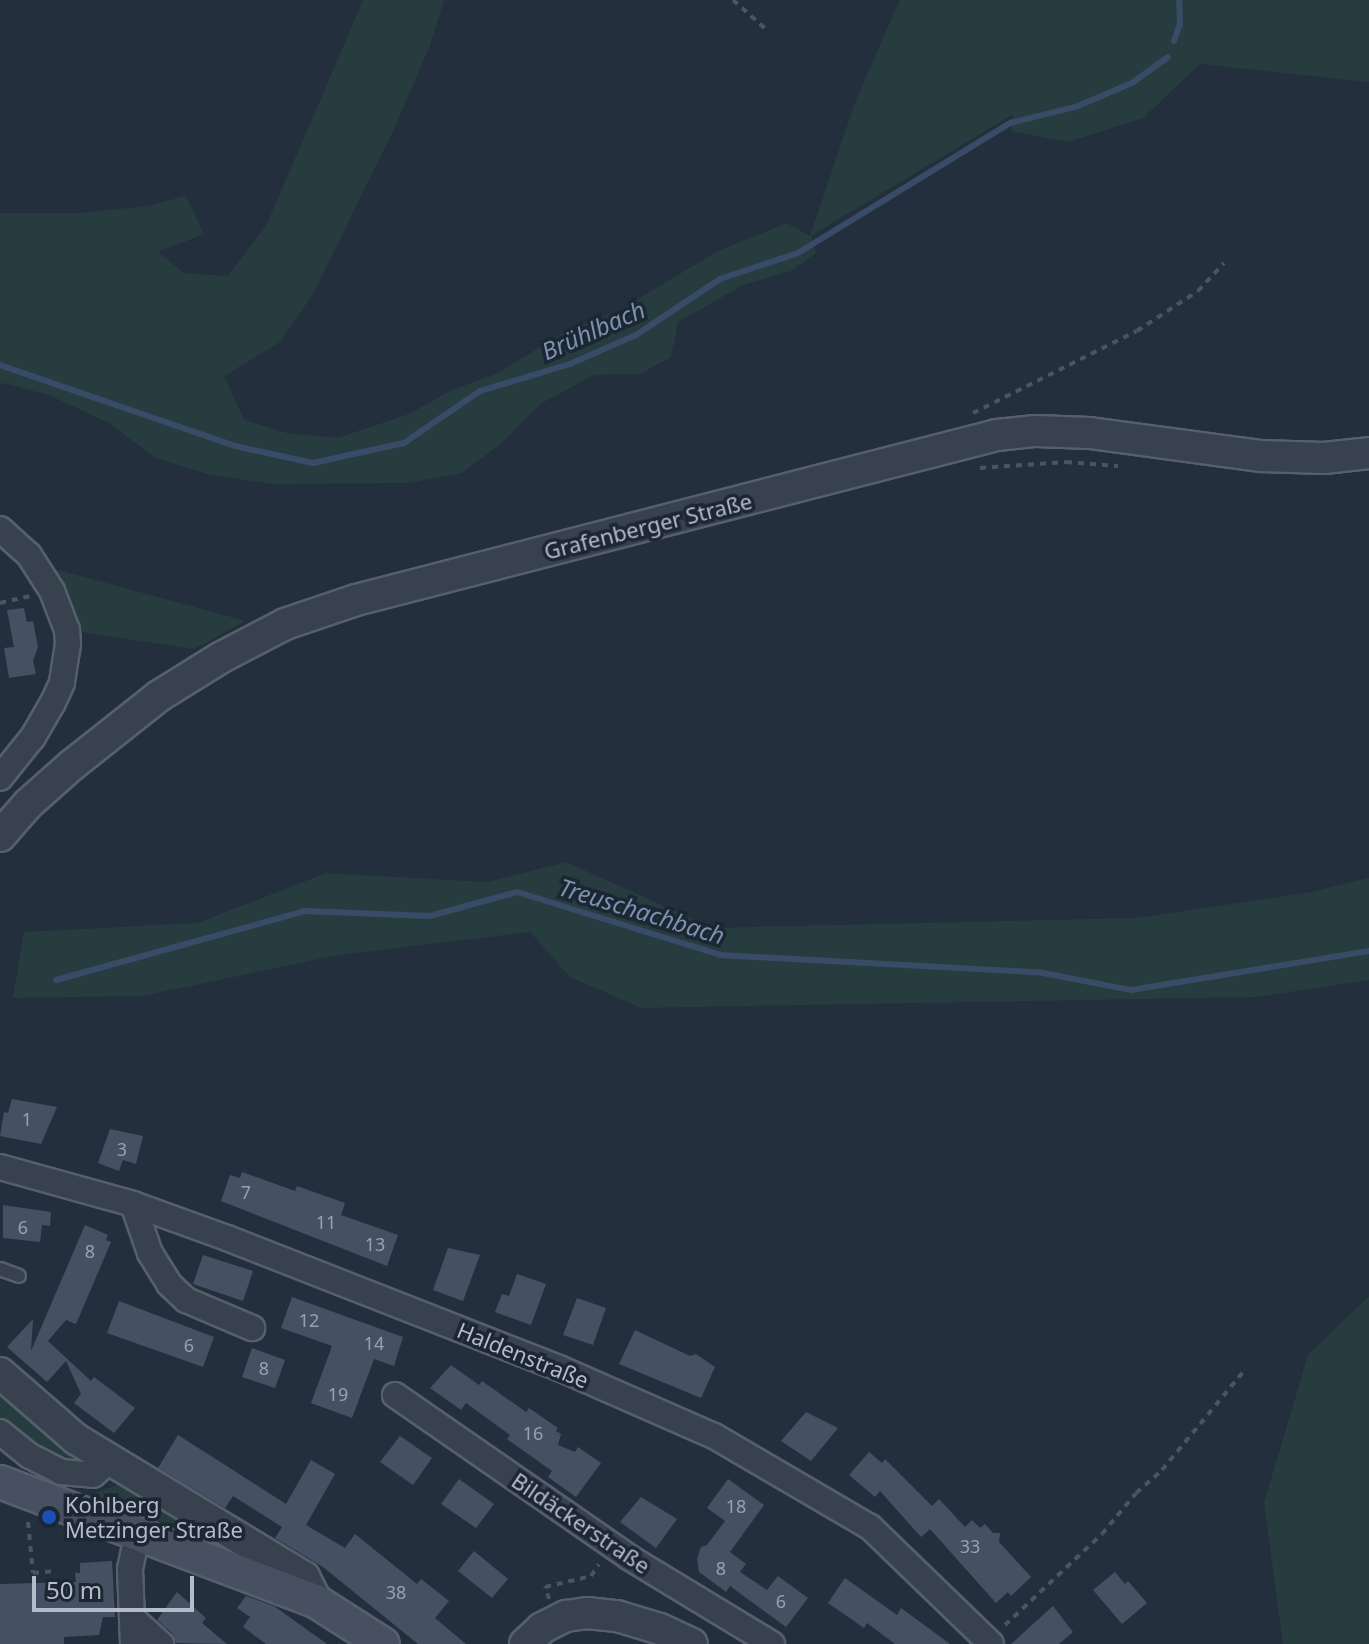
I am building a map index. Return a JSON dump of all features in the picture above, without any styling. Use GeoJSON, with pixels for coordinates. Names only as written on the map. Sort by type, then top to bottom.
{"type":"FeatureCollection","features":[{"type":"Feature","properties":{"kind":"main road"},"geometry":{"type":"LineString","coordinates":[[13,1487],[317,1602],[383,1644]]}},
{"type":"Feature","properties":{"kind":"street","name":"Grafenberger Straße"},"geometry":{"type":"LineString","coordinates":[[0,836],[28,804],[72,765],[159,696],[220,658],[285,624],[356,600],[997,435],[1036,431],[1090,433],[1261,456],[1324,458],[1369,453]]}},
{"type":"Feature","properties":{"kind":"street"},"geometry":{"type":"LineString","coordinates":[[0,529],[29,555],[52,591],[67,630],[67,664],[62,683],[32,738],[0,778]]}},
{"type":"Feature","properties":{"kind":"street","name":"Haldenstraße"},"geometry":{"type":"LineString","coordinates":[[0,1167],[133,1204],[545,1362],[714,1436],[870,1527],[989,1642]]}},
{"type":"Feature","properties":{"kind":"street"},"geometry":{"type":"LineString","coordinates":[[133,1204],[150,1253],[169,1284],[186,1300],[252,1328]]}},
{"type":"Feature","properties":{"kind":"street"},"geometry":{"type":"LineString","coordinates":[[0,1373],[76,1439],[304,1577],[317,1602]]}},
{"type":"Feature","properties":{"kind":"street","name":"Bildäckerstraße"},"geometry":{"type":"LineString","coordinates":[[395,1395],[612,1545],[772,1644]]}},
{"type":"Feature","properties":{"kind":"street"},"geometry":{"type":"LineString","coordinates":[[0,1432],[30,1456],[61,1472],[93,1475],[110,1460]]}},
{"type":"Feature","properties":{"kind":"street"},"geometry":{"type":"LineString","coordinates":[[133,1644],[130,1569],[138,1532]]}},
{"type":"Feature","properties":{"kind":"street"},"geometry":{"type":"LineString","coordinates":[[525,1644],[542,1628],[558,1620],[587,1613],[617,1616],[660,1629],[692,1644]]}},
{"type":"Feature","properties":{"kind":"street"},"geometry":{"type":"LineString","coordinates":[[133,1619],[161,1644]]}},
{"type":"Feature","properties":{"kind":"lane"},"geometry":{"type":"LineString","coordinates":[[0,1269],[19,1276]]}},
{"type":"Feature","properties":{"kind":"path"},"geometry":{"type":"LineString","coordinates":[[733,0],[769,32]]}},
{"type":"Feature","properties":{"kind":"path"},"geometry":{"type":"LineString","coordinates":[[965,417],[1137,331],[1198,291],[1224,263]]}},
{"type":"Feature","properties":{"kind":"path"},"geometry":{"type":"LineString","coordinates":[[976,468],[1066,462],[1118,466]]}},
{"type":"Feature","properties":{"kind":"path"},"geometry":{"type":"LineString","coordinates":[[0,603],[52,591]]}},
{"type":"Feature","properties":{"kind":"path"},"geometry":{"type":"LineString","coordinates":[[989,1642],[1102,1534],[1136,1493],[1162,1470],[1244,1371]]}},
{"type":"Feature","properties":{"kind":"path"},"geometry":{"type":"LineString","coordinates":[[13,1487],[33,1573],[55,1571]]}},
{"type":"Feature","properties":{"kind":"path"},"geometry":{"type":"LineString","coordinates":[[558,1620],[545,1587],[591,1576],[612,1545]]}},
{"type":"Feature","properties":{"kind":"green space"},"geometry":{"type":"Polygon","coordinates":[[[363,0],[444,0],[430,46],[392,133],[313,294],[280,342],[224,376],[244,420],[287,433],[338,438],[409,414],[452,390],[498,373],[568,330],[620,310],[718,251],[787,223],[810,236],[856,100],[900,0],[1369,0],[1369,82],[1200,64],[1143,118],[1068,142],[1011,131],[1013,114],[811,236],[816,253],[791,271],[743,285],[678,322],[671,357],[640,374],[594,375],[540,404],[503,442],[462,473],[408,483],[273,484],[211,475],[156,458],[107,422],[51,396],[5,383],[0,385],[0,213],[80,213],[147,206],[186,196],[204,234],[158,252],[184,273],[228,276],[266,226],[363,0]]]}},
{"type":"Feature","properties":{"kind":"green space"},"geometry":{"type":"Polygon","coordinates":[[[51,568],[246,621],[194,649],[73,631],[51,568]]]}},
{"type":"Feature","properties":{"kind":"green space"},"geometry":{"type":"Polygon","coordinates":[[[566,862],[713,928],[1138,918],[1311,892],[1369,878],[1369,980],[1257,997],[641,1008],[570,977],[530,932],[338,955],[142,996],[13,998],[24,932],[198,923],[326,873],[487,882],[566,862]]]}},
{"type":"Feature","properties":{"kind":"green space"},"geometry":{"type":"Polygon","coordinates":[[[1369,1296],[1369,1644],[1283,1644],[1264,1503],[1308,1355],[1369,1296]]]}},
{"type":"Feature","properties":{"kind":"green space"},"geometry":{"type":"Polygon","coordinates":[[[0,1390],[84,1459],[82,1462],[61,1459],[0,1417],[0,1390]]]}},
{"type":"Feature","properties":{"kind":"green space"},"geometry":{"type":"Polygon","coordinates":[[[121,1484],[274,1573],[82,1501],[85,1496],[121,1484]]]}},
{"type":"Feature","properties":{"kind":"building"},"geometry":{"type":"Polygon","coordinates":[[[24,608],[27,622],[33,621],[38,647],[33,661],[36,674],[9,678],[4,648],[14,647],[7,610],[24,608]]]}},
{"type":"Feature","properties":{"kind":"building"},"geometry":{"type":"Polygon","coordinates":[[[12,1099],[57,1107],[41,1144],[0,1136],[4,1112],[8,1113],[12,1099]]]}},
{"type":"Feature","properties":{"kind":"building"},"geometry":{"type":"Polygon","coordinates":[[[110,1129],[143,1136],[136,1164],[123,1160],[119,1171],[98,1163],[110,1129]]]}},
{"type":"Feature","properties":{"kind":"building"},"geometry":{"type":"Polygon","coordinates":[[[242,1172],[295,1191],[297,1186],[345,1203],[341,1215],[398,1235],[387,1266],[221,1201],[230,1175],[240,1178],[242,1172]]]}},
{"type":"Feature","properties":{"kind":"building"},"geometry":{"type":"Polygon","coordinates":[[[3,1205],[51,1212],[50,1226],[42,1225],[40,1242],[3,1238],[3,1205]]]}},
{"type":"Feature","properties":{"kind":"building"},"geometry":{"type":"Polygon","coordinates":[[[85,1225],[108,1235],[106,1240],[111,1242],[76,1324],[66,1320],[48,1341],[91,1381],[94,1377],[135,1408],[114,1433],[74,1403],[81,1394],[66,1361],[47,1382],[7,1347],[33,1319],[31,1351],[85,1225]]]}},
{"type":"Feature","properties":{"kind":"building"},"geometry":{"type":"Polygon","coordinates":[[[448,1248],[480,1255],[463,1301],[433,1290],[448,1248]]]}},
{"type":"Feature","properties":{"kind":"building"},"geometry":{"type":"Polygon","coordinates":[[[203,1255],[253,1271],[243,1301],[193,1284],[203,1255]]]}},
{"type":"Feature","properties":{"kind":"building"},"geometry":{"type":"Polygon","coordinates":[[[517,1274],[546,1284],[531,1325],[495,1312],[502,1294],[509,1296],[517,1274]]]}},
{"type":"Feature","properties":{"kind":"building"},"geometry":{"type":"Polygon","coordinates":[[[292,1297],[403,1337],[394,1366],[374,1359],[352,1418],[311,1403],[332,1346],[281,1328],[292,1297]]]}},
{"type":"Feature","properties":{"kind":"building"},"geometry":{"type":"Polygon","coordinates":[[[577,1298],[606,1308],[593,1345],[563,1335],[577,1298]]]}},
{"type":"Feature","properties":{"kind":"building"},"geometry":{"type":"Polygon","coordinates":[[[119,1301],[214,1337],[203,1367],[107,1333],[119,1301]]]}},
{"type":"Feature","properties":{"kind":"building"},"geometry":{"type":"Polygon","coordinates":[[[635,1330],[690,1356],[696,1354],[715,1367],[701,1398],[619,1364],[635,1330]]]}},
{"type":"Feature","properties":{"kind":"building"},"geometry":{"type":"Polygon","coordinates":[[[252,1348],[285,1360],[275,1388],[242,1377],[252,1348]]]}},
{"type":"Feature","properties":{"kind":"building"},"geometry":{"type":"Polygon","coordinates":[[[451,1365],[479,1385],[482,1381],[526,1412],[529,1408],[558,1428],[556,1431],[561,1434],[558,1445],[575,1452],[578,1447],[601,1463],[576,1497],[548,1477],[552,1471],[507,1439],[510,1435],[466,1403],[461,1410],[430,1388],[451,1365]]]}},
{"type":"Feature","properties":{"kind":"building"},"geometry":{"type":"Polygon","coordinates":[[[806,1412],[838,1428],[811,1461],[781,1441],[806,1412]]]}},
{"type":"Feature","properties":{"kind":"building"},"geometry":{"type":"Polygon","coordinates":[[[178,1435],[286,1504],[311,1460],[335,1474],[306,1525],[345,1548],[355,1534],[417,1584],[421,1579],[449,1601],[435,1618],[466,1644],[418,1644],[323,1567],[275,1538],[282,1527],[233,1496],[225,1508],[158,1468],[178,1435]]]}},
{"type":"Feature","properties":{"kind":"building"},"geometry":{"type":"Polygon","coordinates":[[[400,1436],[432,1458],[413,1485],[380,1462],[400,1436]]]}},
{"type":"Feature","properties":{"kind":"building"},"geometry":{"type":"Polygon","coordinates":[[[869,1452],[882,1463],[885,1459],[932,1506],[939,1499],[965,1527],[972,1520],[980,1528],[985,1524],[993,1533],[1000,1533],[999,1542],[1031,1577],[1011,1596],[1008,1592],[996,1603],[930,1529],[921,1537],[880,1491],[875,1497],[849,1475],[869,1452]]]}},
{"type":"Feature","properties":{"kind":"building"},"geometry":{"type":"Polygon","coordinates":[[[459,1479],[494,1504],[476,1528],[441,1504],[459,1479]]]}},
{"type":"Feature","properties":{"kind":"building"},"geometry":{"type":"Polygon","coordinates":[[[728,1479],[764,1505],[730,1552],[746,1564],[740,1572],[767,1590],[778,1576],[808,1598],[786,1627],[730,1586],[726,1592],[699,1572],[697,1559],[701,1547],[707,1545],[725,1521],[707,1508],[728,1479]]]}},
{"type":"Feature","properties":{"kind":"building"},"geometry":{"type":"Polygon","coordinates":[[[641,1497],[677,1519],[656,1548],[620,1522],[641,1497]]]}},
{"type":"Feature","properties":{"kind":"building"},"geometry":{"type":"Polygon","coordinates":[[[474,1551],[508,1579],[492,1598],[458,1571],[474,1551]]]}},
{"type":"Feature","properties":{"kind":"building"},"geometry":{"type":"Polygon","coordinates":[[[112,1561],[115,1617],[103,1617],[99,1635],[64,1637],[64,1644],[0,1644],[0,1584],[76,1582],[75,1573],[80,1573],[80,1563],[112,1561]]]}},
{"type":"Feature","properties":{"kind":"building"},"geometry":{"type":"Polygon","coordinates":[[[1115,1572],[1125,1584],[1128,1581],[1147,1603],[1122,1624],[1093,1590],[1115,1572]]]}},
{"type":"Feature","properties":{"kind":"building"},"geometry":{"type":"Polygon","coordinates":[[[845,1578],[897,1615],[901,1608],[950,1644],[895,1644],[867,1623],[864,1628],[828,1603],[845,1578]]]}},
{"type":"Feature","properties":{"kind":"building"},"geometry":{"type":"Polygon","coordinates":[[[177,1592],[206,1618],[202,1623],[227,1644],[176,1643],[172,1633],[157,1620],[177,1592]]]}},
{"type":"Feature","properties":{"kind":"building"},"geometry":{"type":"Polygon","coordinates":[[[246,1596],[274,1606],[327,1644],[266,1644],[243,1627],[250,1617],[237,1608],[246,1596]]]}},
{"type":"Feature","properties":{"kind":"building"},"geometry":{"type":"Polygon","coordinates":[[[1053,1606],[1073,1632],[1059,1644],[1011,1644],[1053,1606]]]}},
{"type":"Feature","properties":{"kind":"waterway"},"geometry":{"type":"LineString","coordinates":[[1174,41],[1180,24],[1179,0]]}},
{"type":"Feature","properties":{"kind":"waterway","name":"Brühlbach"},"geometry":{"type":"LineString","coordinates":[[0,365],[235,446],[313,463],[404,443],[480,391],[570,364],[636,335],[720,279],[798,253],[1010,123],[1078,106],[1132,83],[1168,57]]}},
{"type":"Feature","properties":{"kind":"waterway","name":"Treuschachbach"},"geometry":{"type":"LineString","coordinates":[[56,980],[304,911],[430,916],[517,892],[720,955],[1038,972],[1131,990],[1369,951]]}},
{"type":"Feature","properties":{"kind":"place","name":"Kohlberg Metzinger Straße"},"geometry":{"type":"Point","coordinates":[49,1517]}}]}
